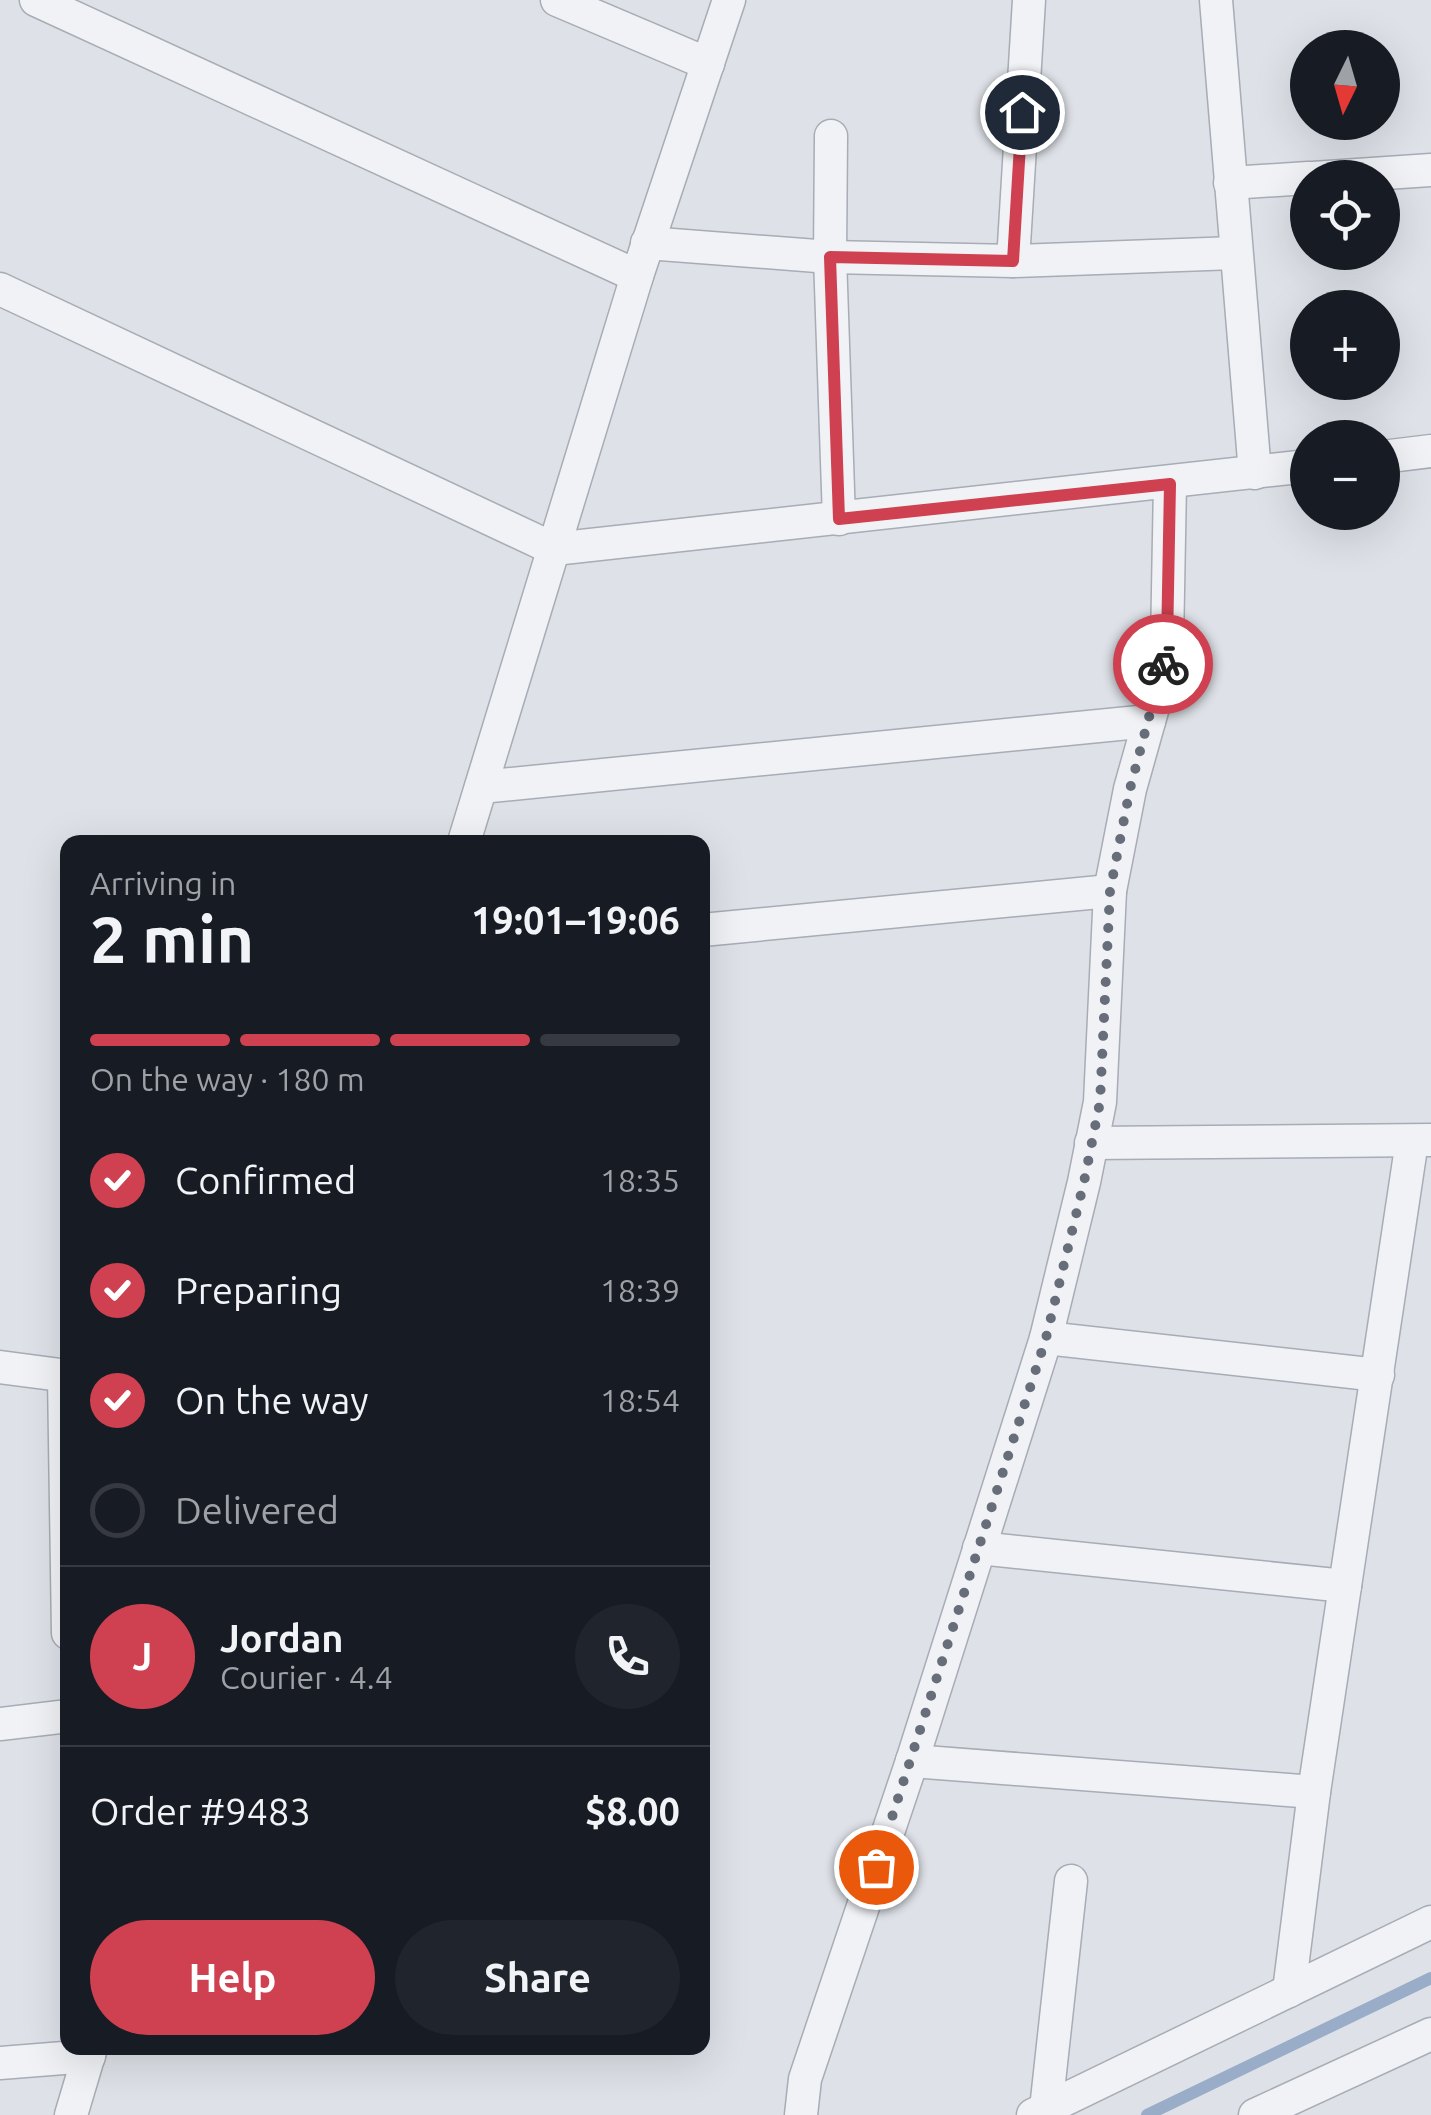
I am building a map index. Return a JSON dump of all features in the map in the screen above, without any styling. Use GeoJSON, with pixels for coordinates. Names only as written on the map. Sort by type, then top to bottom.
{"type":"FeatureCollection","features":[{"type":"Feature","properties":{"kind":"street"},"geometry":{"type":"LineString","coordinates":[[36,0],[636,276]]}},
{"type":"Feature","properties":{"kind":"street"},"geometry":{"type":"LineString","coordinates":[[557,0],[708,64]]}},
{"type":"Feature","properties":{"kind":"street"},"geometry":{"type":"LineString","coordinates":[[466,835],[636,276],[729,0]]}},
{"type":"Feature","properties":{"kind":"street"},"geometry":{"type":"LineString","coordinates":[[1013,261],[1030,0]]}},
{"type":"Feature","properties":{"kind":"street"},"geometry":{"type":"LineString","coordinates":[[1216,0],[1255,473]]}},
{"type":"Feature","properties":{"kind":"street"},"geometry":{"type":"LineString","coordinates":[[831,136],[830,257],[839,519]]}},
{"type":"Feature","properties":{"kind":"street"},"geometry":{"type":"LineString","coordinates":[[1400,172],[1431,170]]}},
{"type":"Feature","properties":{"kind":"street"},"geometry":{"type":"LineString","coordinates":[[1230,183],[1290,179]]}},
{"type":"Feature","properties":{"kind":"street"},"geometry":{"type":"LineString","coordinates":[[648,243],[830,257],[1013,261],[1235,253]]}},
{"type":"Feature","properties":{"kind":"street"},"geometry":{"type":"LineString","coordinates":[[0,289],[554,549],[1290,468]]}},
{"type":"Feature","properties":{"kind":"street"},"geometry":{"type":"LineString","coordinates":[[1400,454],[1431,450]]}},
{"type":"Feature","properties":{"kind":"street"},"geometry":{"type":"LineString","coordinates":[[801,2115],[805,2079],[912,1761],[1046,1338],[1091,1142],[1100,1102],[1110,891],[1130,789],[1167,644],[1170,484]]}},
{"type":"Feature","properties":{"kind":"street"},"geometry":{"type":"LineString","coordinates":[[481,787],[1149,722]]}},
{"type":"Feature","properties":{"kind":"street"},"geometry":{"type":"LineString","coordinates":[[710,929],[1110,891]]}},
{"type":"Feature","properties":{"kind":"street"},"geometry":{"type":"LineString","coordinates":[[1091,1142],[1421,1140],[1345,1586],[1288,1992]]}},
{"type":"Feature","properties":{"kind":"street"},"geometry":{"type":"LineString","coordinates":[[1046,1338],[1378,1375]]}},
{"type":"Feature","properties":{"kind":"street"},"geometry":{"type":"LineString","coordinates":[[0,1366],[60,1375]]}},
{"type":"Feature","properties":{"kind":"street"},"geometry":{"type":"LineString","coordinates":[[979,1548],[1345,1586]]}},
{"type":"Feature","properties":{"kind":"street"},"geometry":{"type":"LineString","coordinates":[[0,1724],[60,1717]]}},
{"type":"Feature","properties":{"kind":"street"},"geometry":{"type":"LineString","coordinates":[[912,1761],[1314,1792]]}},
{"type":"Feature","properties":{"kind":"street"},"geometry":{"type":"LineString","coordinates":[[1040,2112],[1071,1881]]}},
{"type":"Feature","properties":{"kind":"street"},"geometry":{"type":"LineString","coordinates":[[1040,2112],[1431,1922]]}},
{"type":"Feature","properties":{"kind":"street"},"geometry":{"type":"LineString","coordinates":[[1256,2115],[1431,2034]]}},
{"type":"Feature","properties":{"kind":"street"},"geometry":{"type":"LineString","coordinates":[[0,2063],[65,2055]]}},
{"type":"Feature","properties":{"kind":"street"},"geometry":{"type":"LineString","coordinates":[[71,2115],[89,2055]]}},
{"type":"Feature","properties":{"kind":"waterway"},"geometry":{"type":"LineString","coordinates":[[1147,2115],[1431,1978]]}},
{"type":"Feature","properties":{"kind":"way so far"},"geometry":{"type":"LineString","coordinates":[[876,1867],[1046,1338],[1084,1182],[1100,1102],[1110,891],[1130,789],[1163,664]]}},
{"type":"Feature","properties":{"kind":"route"},"geometry":{"type":"LineString","coordinates":[[1022,112],[1013,261],[830,257],[839,519],[1170,484],[1167,644],[1163,664]]}}]}
